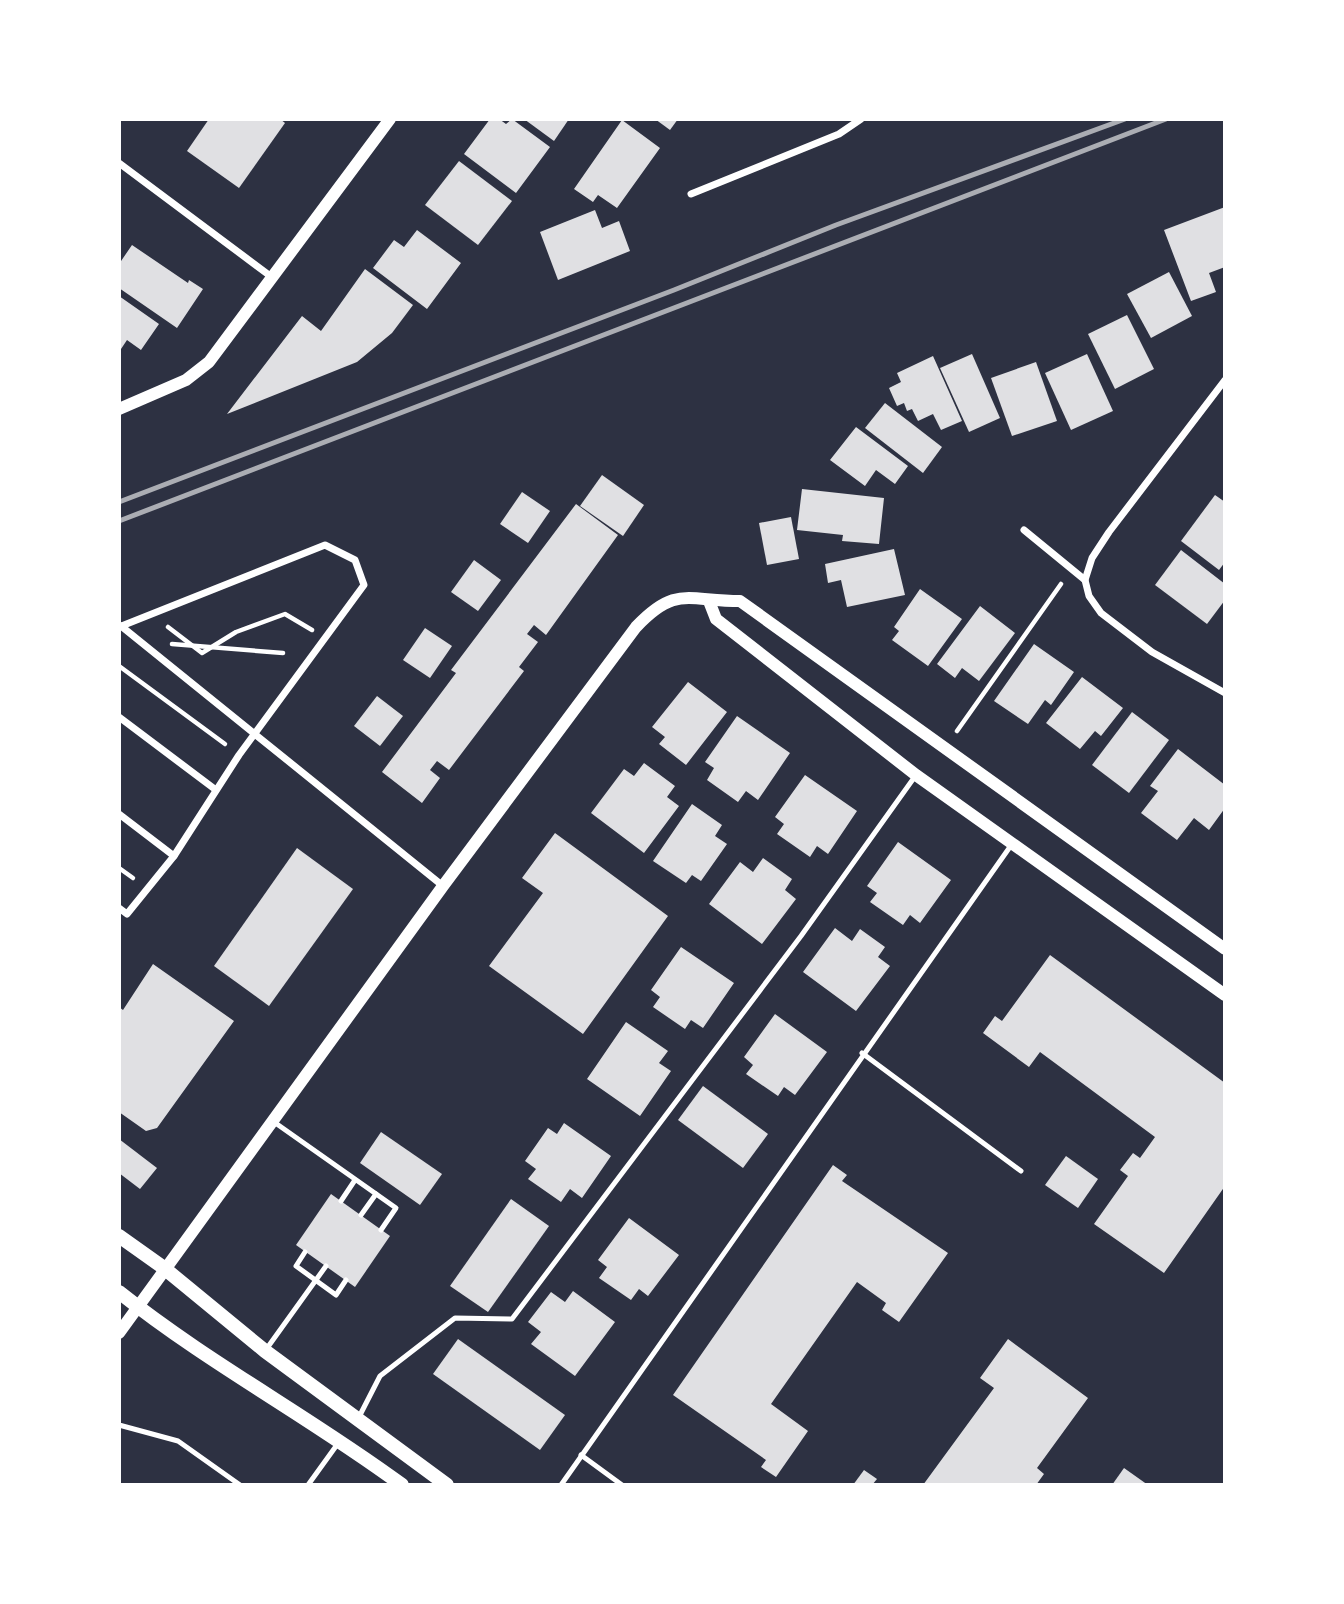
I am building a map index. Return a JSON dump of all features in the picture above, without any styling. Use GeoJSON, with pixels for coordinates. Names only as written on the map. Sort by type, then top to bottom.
{"type":"FeatureCollection","features":[{"type":"Feature","properties":{"kind":"main road"},"geometry":{"type":"LineString","coordinates":[[119,1236],[164,1268],[265,1351],[447,1485]]}},
{"type":"Feature","properties":{"kind":"main road"},"geometry":{"type":"LineString","coordinates":[[119,1293],[341,1440],[402,1485]]}},
{"type":"Feature","properties":{"kind":"street"},"geometry":{"type":"LineString","coordinates":[[119,409],[158,394],[200,370],[222,348],[390,119]]}},
{"type":"Feature","properties":{"kind":"street"},"geometry":{"type":"LineString","coordinates":[[691,194],[839,134],[861,119]]}},
{"type":"Feature","properties":{"kind":"street"},"geometry":{"type":"LineString","coordinates":[[119,163],[274,278]]}},
{"type":"Feature","properties":{"kind":"street"},"geometry":{"type":"LineString","coordinates":[[1225,380],[1109,532],[1091,558],[1085,580],[1089,596],[1101,613],[1152,652],[1225,693]]}},
{"type":"Feature","properties":{"kind":"street"},"geometry":{"type":"LineString","coordinates":[[1024,530],[1085,580]]}},
{"type":"Feature","properties":{"kind":"street"},"geometry":{"type":"LineString","coordinates":[[119,908],[127,914],[174,856],[253,735],[364,585],[355,560],[325,545],[120,626],[253,735],[443,886]]}},
{"type":"Feature","properties":{"kind":"street"},"geometry":{"type":"LineString","coordinates":[[119,1333],[443,886],[636,627],[655,606],[676,597],[740,601],[1225,949]]}},
{"type":"Feature","properties":{"kind":"street"},"geometry":{"type":"LineString","coordinates":[[709,601],[716,619],[916,775],[1225,995]]}},
{"type":"Feature","properties":{"kind":"street"},"geometry":{"type":"LineString","coordinates":[[119,717],[216,790]]}},
{"type":"Feature","properties":{"kind":"street"},"geometry":{"type":"LineString","coordinates":[[119,814],[174,856]]}},
{"type":"Feature","properties":{"kind":"lane"},"geometry":{"type":"LineString","coordinates":[[358,1420],[380,1376],[455,1318],[512,1319],[801,936],[916,775]]}},
{"type":"Feature","properties":{"kind":"lane"},"geometry":{"type":"LineString","coordinates":[[561,1485],[862,1053],[1012,844]]}},
{"type":"Feature","properties":{"kind":"lane"},"geometry":{"type":"LineString","coordinates":[[862,1053],[1021,1171]]}},
{"type":"Feature","properties":{"kind":"lane"},"geometry":{"type":"LineString","coordinates":[[274,1122],[396,1209],[381,1230]]}},
{"type":"Feature","properties":{"kind":"lane"},"geometry":{"type":"LineString","coordinates":[[341,1201],[355,1180]]}},
{"type":"Feature","properties":{"kind":"lane"},"geometry":{"type":"LineString","coordinates":[[361,1215],[376,1194]]}},
{"type":"Feature","properties":{"kind":"lane"},"geometry":{"type":"LineString","coordinates":[[305,1252],[296,1266],[336,1294],[346,1280]]}},
{"type":"Feature","properties":{"kind":"lane"},"geometry":{"type":"LineString","coordinates":[[265,1351],[326,1266]]}},
{"type":"Feature","properties":{"kind":"lane"},"geometry":{"type":"LineString","coordinates":[[119,1425],[178,1440],[240,1485]]}},
{"type":"Feature","properties":{"kind":"lane"},"geometry":{"type":"LineString","coordinates":[[307,1485],[341,1440]]}},
{"type":"Feature","properties":{"kind":"lane"},"geometry":{"type":"LineString","coordinates":[[581,1455],[622,1485]]}},
{"type":"Feature","properties":{"kind":"path"},"geometry":{"type":"LineString","coordinates":[[944,748],[1072,569]]}},
{"type":"Feature","properties":{"kind":"path"},"geometry":{"type":"LineString","coordinates":[[150,614],[202,653],[236,632],[267,618],[285,614],[324,639]]}},
{"type":"Feature","properties":{"kind":"path"},"geometry":{"type":"LineString","coordinates":[[160,643],[283,653]]}},
{"type":"Feature","properties":{"kind":"path"},"geometry":{"type":"LineString","coordinates":[[119,666],[239,755]]}},
{"type":"Feature","properties":{"kind":"building"},"geometry":{"type":"Polygon","coordinates":[[[209,119],[280,119],[285,123],[239,188],[187,151],[209,119]]]}},
{"type":"Feature","properties":{"kind":"building"},"geometry":{"type":"Polygon","coordinates":[[[490,119],[499,119],[506,124],[512,119],[550,147],[516,193],[464,154],[490,119]]]}},
{"type":"Feature","properties":{"kind":"building"},"geometry":{"type":"Polygon","coordinates":[[[524,119],[569,119],[554,141],[524,119]]]}},
{"type":"Feature","properties":{"kind":"building"},"geometry":{"type":"Polygon","coordinates":[[[655,119],[678,119],[670,130],[655,119]]]}},
{"type":"Feature","properties":{"kind":"building"},"geometry":{"type":"Polygon","coordinates":[[[622,120],[660,148],[617,208],[598,195],[593,202],[574,189],[622,120]]]}},
{"type":"Feature","properties":{"kind":"building"},"geometry":{"type":"Polygon","coordinates":[[[459,161],[512,201],[478,245],[425,205],[459,161]]]}},
{"type":"Feature","properties":{"kind":"building"},"geometry":{"type":"Polygon","coordinates":[[[1225,207],[1225,267],[1209,273],[1216,292],[1191,301],[1164,230],[1225,207]]]}},
{"type":"Feature","properties":{"kind":"building"},"geometry":{"type":"Polygon","coordinates":[[[595,210],[602,228],[619,221],[630,251],[558,280],[540,232],[595,210]]]}},
{"type":"Feature","properties":{"kind":"building"},"geometry":{"type":"Polygon","coordinates":[[[417,230],[461,263],[427,309],[373,268],[394,240],[404,247],[417,230]]]}},
{"type":"Feature","properties":{"kind":"building"},"geometry":{"type":"Polygon","coordinates":[[[132,245],[188,283],[189,280],[203,289],[177,328],[119,288],[119,264],[132,245]]]}},
{"type":"Feature","properties":{"kind":"building"},"geometry":{"type":"Polygon","coordinates":[[[365,269],[413,305],[392,333],[357,362],[227,414],[302,316],[321,331],[365,269]]]}},
{"type":"Feature","properties":{"kind":"building"},"geometry":{"type":"Polygon","coordinates":[[[1169,272],[1192,316],[1151,338],[1127,294],[1169,272]]]}},
{"type":"Feature","properties":{"kind":"building"},"geometry":{"type":"Polygon","coordinates":[[[119,296],[159,324],[141,350],[127,340],[119,352],[119,296]]]}},
{"type":"Feature","properties":{"kind":"building"},"geometry":{"type":"Polygon","coordinates":[[[1127,315],[1154,369],[1115,389],[1088,334],[1127,315]]]}},
{"type":"Feature","properties":{"kind":"building"},"geometry":{"type":"Polygon","coordinates":[[[972,354],[1000,418],[969,432],[940,368],[972,354]]]}},
{"type":"Feature","properties":{"kind":"building"},"geometry":{"type":"Polygon","coordinates":[[[1087,354],[1113,411],[1071,430],[1045,373],[1087,354]]]}},
{"type":"Feature","properties":{"kind":"building"},"geometry":{"type":"Polygon","coordinates":[[[933,356],[962,421],[941,430],[933,414],[918,421],[912,409],[907,411],[904,403],[897,406],[889,388],[901,382],[897,373],[933,356]]]}},
{"type":"Feature","properties":{"kind":"building"},"geometry":{"type":"Polygon","coordinates":[[[1036,362],[1057,421],[1012,436],[991,378],[1036,362]]]}},
{"type":"Feature","properties":{"kind":"building"},"geometry":{"type":"Polygon","coordinates":[[[885,403],[942,447],[923,473],[865,428],[885,403]]]}},
{"type":"Feature","properties":{"kind":"building"},"geometry":{"type":"Polygon","coordinates":[[[856,427],[908,466],[895,484],[876,470],[865,486],[830,460],[856,427]]]}},
{"type":"Feature","properties":{"kind":"building"},"geometry":{"type":"Polygon","coordinates":[[[602,475],[644,505],[623,536],[580,506],[602,475]]]}},
{"type":"Feature","properties":{"kind":"building"},"geometry":{"type":"Polygon","coordinates":[[[802,489],[884,498],[879,544],[842,541],[843,535],[797,530],[802,489]]]}},
{"type":"Feature","properties":{"kind":"building"},"geometry":{"type":"Polygon","coordinates":[[[522,492],[550,511],[528,543],[500,524],[522,492]]]}},
{"type":"Feature","properties":{"kind":"building"},"geometry":{"type":"Polygon","coordinates":[[[1215,495],[1225,502],[1225,562],[1219,570],[1181,541],[1215,495]]]}},
{"type":"Feature","properties":{"kind":"building"},"geometry":{"type":"Polygon","coordinates":[[[576,504],[618,535],[546,635],[534,625],[527,634],[538,642],[519,667],[524,671],[449,770],[437,761],[430,770],[440,778],[422,803],[382,772],[456,673],[451,670],[576,504]]]}},
{"type":"Feature","properties":{"kind":"building"},"geometry":{"type":"Polygon","coordinates":[[[791,517],[799,559],[767,565],[759,523],[791,517]]]}},
{"type":"Feature","properties":{"kind":"building"},"geometry":{"type":"Polygon","coordinates":[[[894,549],[905,595],[847,607],[841,580],[828,583],[825,564],[894,549]]]}},
{"type":"Feature","properties":{"kind":"building"},"geometry":{"type":"Polygon","coordinates":[[[1181,550],[1225,584],[1225,600],[1207,624],[1155,585],[1181,550]]]}},
{"type":"Feature","properties":{"kind":"building"},"geometry":{"type":"Polygon","coordinates":[[[474,560],[501,580],[478,611],[451,592],[474,560]]]}},
{"type":"Feature","properties":{"kind":"building"},"geometry":{"type":"Polygon","coordinates":[[[920,589],[962,619],[928,666],[892,640],[899,631],[894,627],[920,589]]]}},
{"type":"Feature","properties":{"kind":"building"},"geometry":{"type":"Polygon","coordinates":[[[980,606],[1015,633],[979,681],[962,668],[955,678],[937,664],[980,606]]]}},
{"type":"Feature","properties":{"kind":"building"},"geometry":{"type":"Polygon","coordinates":[[[425,628],[452,646],[430,678],[403,660],[425,628]]]}},
{"type":"Feature","properties":{"kind":"building"},"geometry":{"type":"Polygon","coordinates":[[[1034,644],[1074,672],[1051,705],[1045,700],[1028,724],[994,701],[1034,644]]]}},
{"type":"Feature","properties":{"kind":"building"},"geometry":{"type":"Polygon","coordinates":[[[1082,677],[1123,708],[1101,736],[1095,731],[1080,749],[1046,723],[1082,677]]]}},
{"type":"Feature","properties":{"kind":"building"},"geometry":{"type":"Polygon","coordinates":[[[688,682],[727,712],[686,765],[659,744],[665,737],[652,727],[688,682]]]}},
{"type":"Feature","properties":{"kind":"building"},"geometry":{"type":"Polygon","coordinates":[[[377,696],[403,716],[380,746],[354,726],[377,696]]]}},
{"type":"Feature","properties":{"kind":"building"},"geometry":{"type":"Polygon","coordinates":[[[1132,712],[1169,740],[1129,793],[1092,765],[1132,712]]]}},
{"type":"Feature","properties":{"kind":"building"},"geometry":{"type":"Polygon","coordinates":[[[737,716],[790,753],[758,800],[746,791],[738,802],[707,780],[714,768],[705,762],[737,716]]]}},
{"type":"Feature","properties":{"kind":"building"},"geometry":{"type":"Polygon","coordinates":[[[1178,749],[1225,785],[1225,808],[1209,830],[1194,818],[1177,840],[1141,813],[1158,791],[1150,786],[1178,749]]]}},
{"type":"Feature","properties":{"kind":"building"},"geometry":{"type":"Polygon","coordinates":[[[644,763],[675,786],[667,797],[679,806],[644,853],[591,813],[624,769],[634,776],[644,763]]]}},
{"type":"Feature","properties":{"kind":"building"},"geometry":{"type":"Polygon","coordinates":[[[805,775],[857,811],[828,854],[817,846],[810,857],[777,834],[784,824],[775,817],[805,775]]]}},
{"type":"Feature","properties":{"kind":"building"},"geometry":{"type":"Polygon","coordinates":[[[692,804],[722,825],[715,836],[727,844],[701,881],[692,875],[686,883],[653,861],[692,804]]]}},
{"type":"Feature","properties":{"kind":"building"},"geometry":{"type":"Polygon","coordinates":[[[555,833],[668,916],[583,1034],[489,966],[543,893],[522,878],[555,833]]]}},
{"type":"Feature","properties":{"kind":"building"},"geometry":{"type":"Polygon","coordinates":[[[898,842],[951,880],[920,923],[910,915],[903,925],[870,902],[877,893],[867,886],[898,842]]]}},
{"type":"Feature","properties":{"kind":"building"},"geometry":{"type":"Polygon","coordinates":[[[297,848],[353,889],[269,1006],[214,966],[297,848]]]}},
{"type":"Feature","properties":{"kind":"building"},"geometry":{"type":"Polygon","coordinates":[[[763,858],[792,879],[785,890],[796,899],[762,944],[709,904],[740,862],[753,872],[763,858]]]}},
{"type":"Feature","properties":{"kind":"building"},"geometry":{"type":"Polygon","coordinates":[[[835,928],[852,941],[860,929],[885,947],[878,957],[890,966],[856,1011],[803,972],[835,928]]]}},
{"type":"Feature","properties":{"kind":"building"},"geometry":{"type":"Polygon","coordinates":[[[681,947],[734,983],[703,1028],[691,1020],[685,1029],[653,1007],[660,997],[651,990],[681,947]]]}},
{"type":"Feature","properties":{"kind":"building"},"geometry":{"type":"Polygon","coordinates":[[[1050,955],[1225,1083],[1225,1186],[1164,1273],[1094,1224],[1128,1176],[1120,1170],[1133,1153],[1140,1158],[1155,1137],[1040,1052],[1029,1067],[983,1033],[995,1016],[1002,1021],[1050,955]]]}},
{"type":"Feature","properties":{"kind":"building"},"geometry":{"type":"Polygon","coordinates":[[[153,964],[234,1021],[157,1128],[146,1131],[119,1112],[119,1007],[123,1010],[153,964]]]}},
{"type":"Feature","properties":{"kind":"building"},"geometry":{"type":"Polygon","coordinates":[[[775,1014],[827,1052],[795,1095],[784,1087],[778,1096],[746,1074],[753,1065],[744,1057],[775,1014]]]}},
{"type":"Feature","properties":{"kind":"building"},"geometry":{"type":"Polygon","coordinates":[[[626,1022],[668,1051],[659,1063],[671,1071],[640,1116],[587,1079],[626,1022]]]}},
{"type":"Feature","properties":{"kind":"building"},"geometry":{"type":"Polygon","coordinates":[[[703,1086],[768,1134],[743,1168],[678,1120],[703,1086]]]}},
{"type":"Feature","properties":{"kind":"building"},"geometry":{"type":"Polygon","coordinates":[[[564,1123],[611,1156],[582,1198],[570,1189],[561,1202],[528,1179],[536,1169],[525,1161],[548,1128],[557,1134],[564,1123]]]}},
{"type":"Feature","properties":{"kind":"building"},"geometry":{"type":"Polygon","coordinates":[[[381,1132],[442,1174],[420,1205],[360,1163],[381,1132]]]}},
{"type":"Feature","properties":{"kind":"building"},"geometry":{"type":"Polygon","coordinates":[[[119,1139],[157,1168],[140,1189],[119,1173],[119,1139]]]}},
{"type":"Feature","properties":{"kind":"building"},"geometry":{"type":"Polygon","coordinates":[[[1066,1156],[1098,1179],[1078,1208],[1045,1185],[1066,1156]]]}},
{"type":"Feature","properties":{"kind":"building"},"geometry":{"type":"Polygon","coordinates":[[[833,1165],[847,1175],[842,1181],[948,1253],[899,1322],[882,1310],[886,1303],[857,1282],[771,1404],[808,1431],[776,1477],[761,1467],[766,1460],[673,1395],[833,1165]]]}},
{"type":"Feature","properties":{"kind":"building"},"geometry":{"type":"Polygon","coordinates":[[[331,1194],[390,1236],[355,1287],[296,1245],[331,1194]]]}},
{"type":"Feature","properties":{"kind":"building"},"geometry":{"type":"Polygon","coordinates":[[[511,1199],[549,1226],[488,1312],[450,1286],[511,1199]]]}},
{"type":"Feature","properties":{"kind":"building"},"geometry":{"type":"Polygon","coordinates":[[[629,1218],[679,1255],[648,1296],[639,1289],[631,1300],[599,1278],[607,1267],[598,1260],[629,1218]]]}},
{"type":"Feature","properties":{"kind":"building"},"geometry":{"type":"Polygon","coordinates":[[[573,1291],[615,1322],[575,1376],[531,1344],[541,1332],[528,1322],[551,1292],[565,1302],[573,1291]]]}},
{"type":"Feature","properties":{"kind":"building"},"geometry":{"type":"Polygon","coordinates":[[[458,1339],[565,1415],[540,1450],[433,1374],[458,1339]]]}},
{"type":"Feature","properties":{"kind":"building"},"geometry":{"type":"Polygon","coordinates":[[[1008,1339],[1088,1398],[1037,1468],[1044,1474],[1036,1485],[923,1485],[994,1388],[980,1378],[1008,1339]]]}},
{"type":"Feature","properties":{"kind":"building"},"geometry":{"type":"Polygon","coordinates":[[[1124,1468],[1148,1485],[1112,1485],[1124,1468]]]}},
{"type":"Feature","properties":{"kind":"building"},"geometry":{"type":"Polygon","coordinates":[[[864,1470],[877,1479],[872,1485],[853,1485],[864,1470]]]}},
{"type":"Feature","properties":{"kind":"railway"},"geometry":{"type":"LineString","coordinates":[[119,502],[674,290],[836,225],[1125,119]]}},
{"type":"Feature","properties":{"kind":"railway"},"geometry":{"type":"LineString","coordinates":[[119,521],[1166,119]]}}]}
